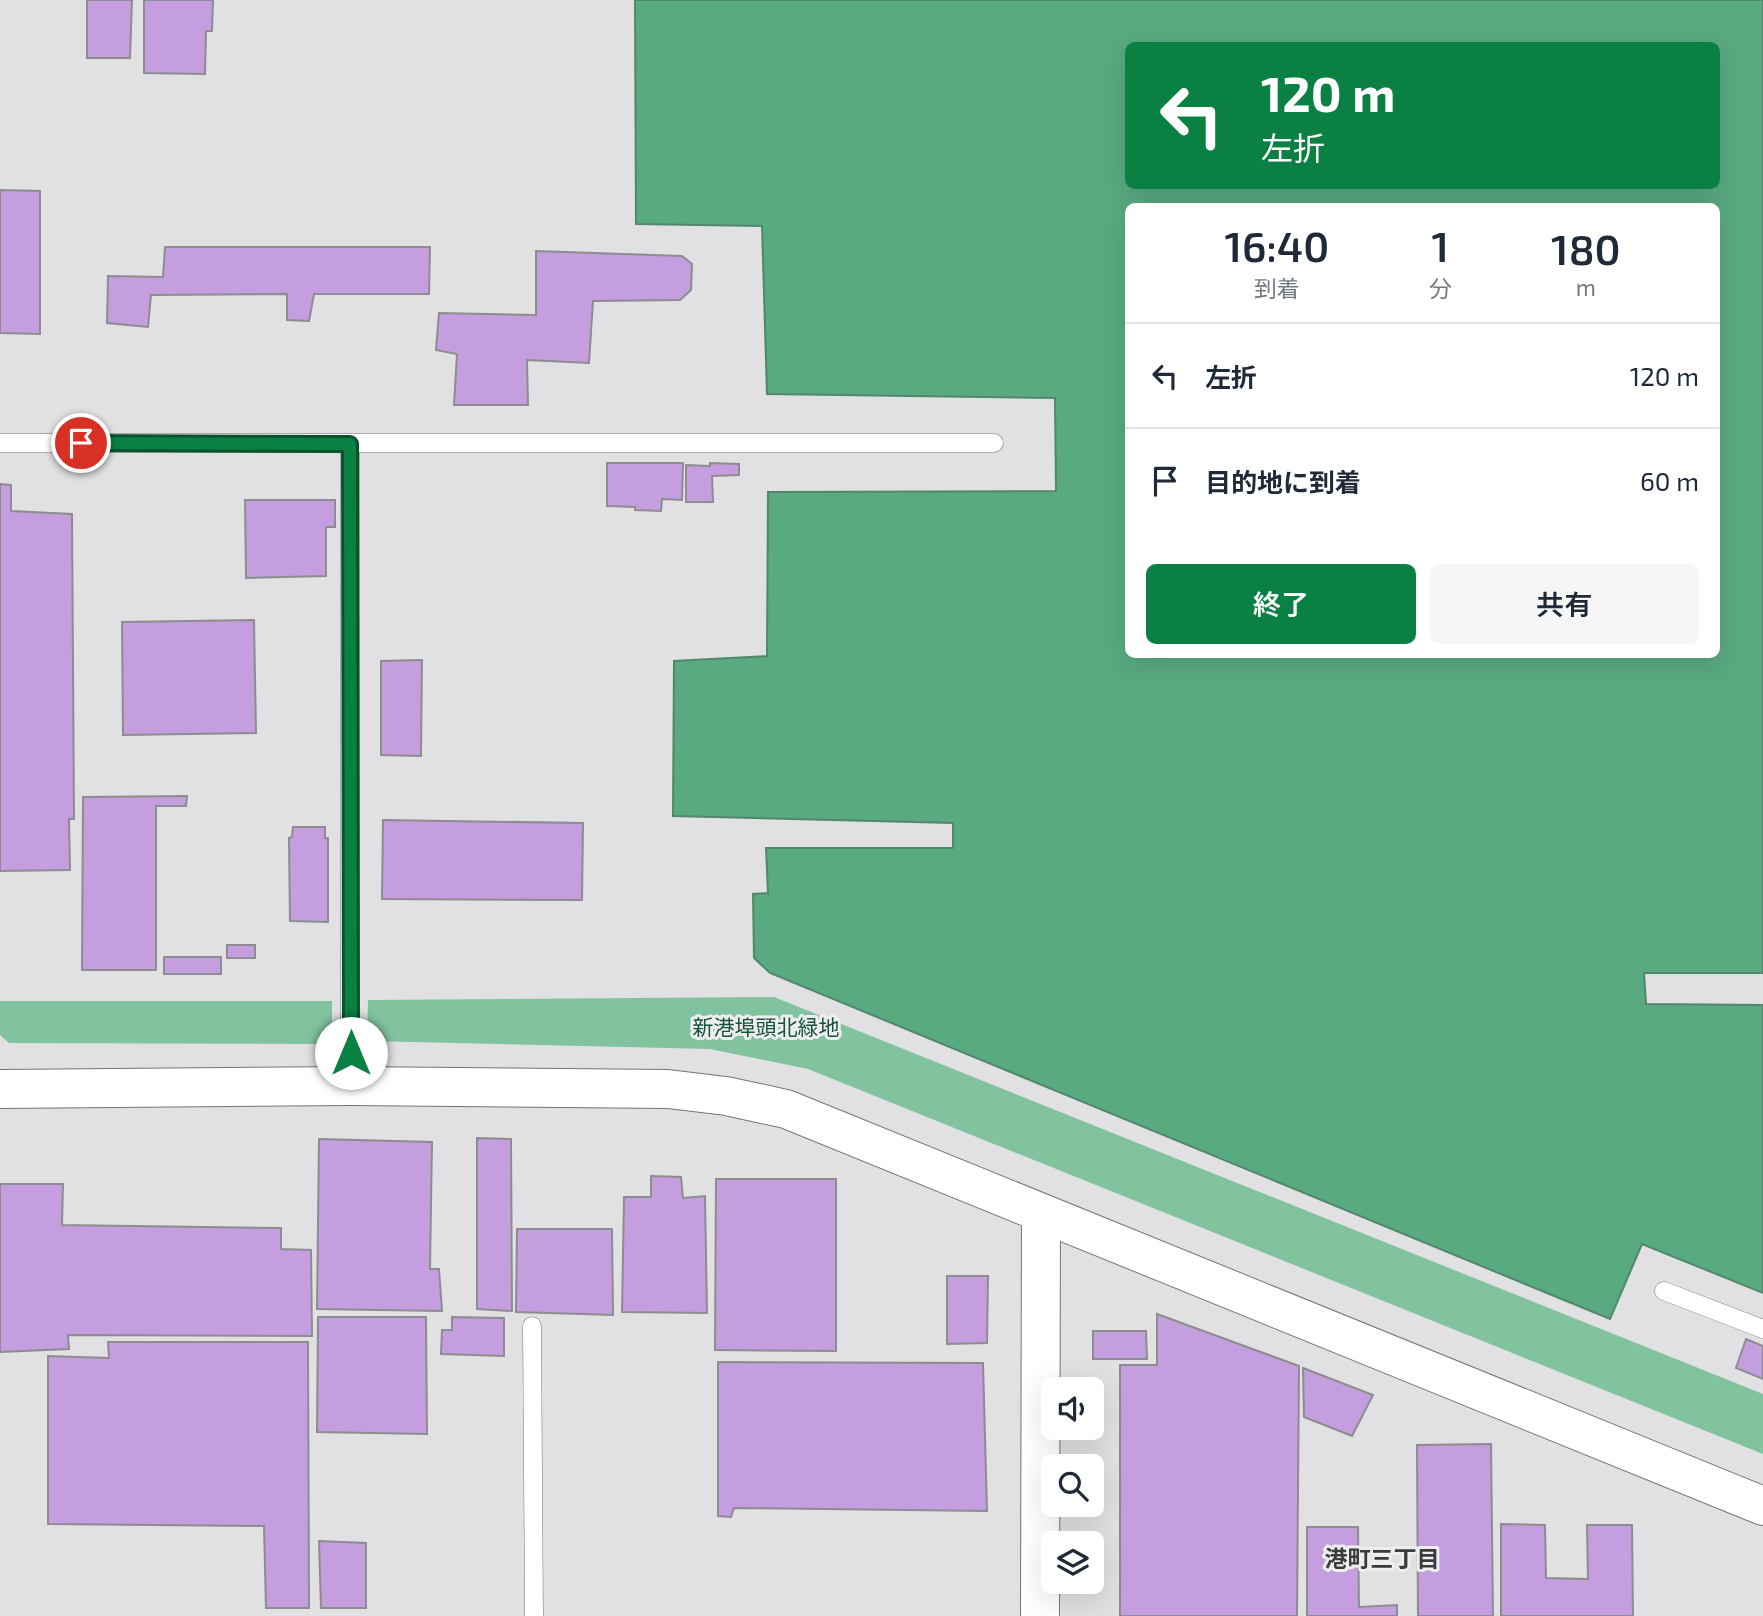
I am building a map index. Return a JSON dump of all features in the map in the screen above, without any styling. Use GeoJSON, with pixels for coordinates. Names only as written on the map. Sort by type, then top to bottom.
{"type":"FeatureCollection","features":[{"type":"Feature","properties":{"kind":"street"},"geometry":{"type":"LineString","coordinates":[[0,1088],[668,1088],[726,1096],[786,1109],[1763,1506]]}},
{"type":"Feature","properties":{"kind":"street"},"geometry":{"type":"LineString","coordinates":[[1040,1616],[1041,1214]]}},
{"type":"Feature","properties":{"kind":"lane"},"geometry":{"type":"LineString","coordinates":[[0,443],[994,443]]}},
{"type":"Feature","properties":{"kind":"lane"},"geometry":{"type":"LineString","coordinates":[[350,444],[350,1086]]}},
{"type":"Feature","properties":{"kind":"lane"},"geometry":{"type":"LineString","coordinates":[[1664,1291],[1763,1329]]}},
{"type":"Feature","properties":{"kind":"lane"},"geometry":{"type":"LineString","coordinates":[[532,1326],[534,1616]]}},
{"type":"Feature","properties":{"kind":"green space","name":"新港埠頭北緑地"},"geometry":{"type":"Polygon","coordinates":[[[774,997],[1763,1394],[1763,1454],[808,1069],[710,1049],[367,1041],[368,1000],[774,997]]]}},
{"type":"Feature","properties":{"kind":"green space"},"geometry":{"type":"Polygon","coordinates":[[[0,1001],[332,1001],[332,1044],[9,1043],[0,1035],[0,1001]]]}},
{"type":"Feature","properties":{"kind":"shaded area"},"geometry":{"type":"Polygon","coordinates":[[[635,0],[1763,0],[1763,973],[1644,973],[1646,1004],[1763,1005],[1763,1293],[1642,1244],[1610,1319],[770,973],[754,958],[753,894],[768,893],[766,848],[953,848],[953,823],[673,816],[674,661],[767,656],[768,492],[1056,491],[1055,398],[767,394],[762,226],[636,224],[635,0]]]}},
{"type":"Feature","properties":{"kind":"building"},"geometry":{"type":"Polygon","coordinates":[[[87,0],[132,0],[130,58],[87,58],[87,0]]]}},
{"type":"Feature","properties":{"kind":"building"},"geometry":{"type":"Polygon","coordinates":[[[144,0],[213,0],[212,31],[206,31],[205,74],[144,73],[144,0]]]}},
{"type":"Feature","properties":{"kind":"building"},"geometry":{"type":"Polygon","coordinates":[[[0,190],[40,191],[40,334],[0,333],[0,190]]]}},
{"type":"Feature","properties":{"kind":"building"},"geometry":{"type":"Polygon","coordinates":[[[165,247],[430,247],[429,294],[314,294],[309,321],[287,320],[287,294],[151,295],[148,327],[107,323],[108,276],[163,277],[165,247]]]}},
{"type":"Feature","properties":{"kind":"building"},"geometry":{"type":"Polygon","coordinates":[[[536,251],[682,256],[692,264],[691,290],[680,300],[593,301],[589,363],[527,360],[528,405],[454,405],[457,354],[436,350],[439,313],[536,315],[536,251]]]}},
{"type":"Feature","properties":{"kind":"building"},"geometry":{"type":"Polygon","coordinates":[[[607,463],[683,463],[682,500],[662,499],[661,511],[607,506],[607,463]]]}},
{"type":"Feature","properties":{"kind":"building"},"geometry":{"type":"Polygon","coordinates":[[[710,463],[739,464],[739,475],[712,476],[713,502],[686,502],[686,465],[710,466],[710,463]]]}},
{"type":"Feature","properties":{"kind":"building"},"geometry":{"type":"Polygon","coordinates":[[[0,484],[11,485],[11,511],[72,514],[74,819],[69,819],[70,870],[0,871],[0,484]]]}},
{"type":"Feature","properties":{"kind":"building"},"geometry":{"type":"Polygon","coordinates":[[[245,500],[335,500],[335,527],[326,527],[326,576],[246,578],[245,500]]]}},
{"type":"Feature","properties":{"kind":"building"},"geometry":{"type":"Polygon","coordinates":[[[254,620],[256,733],[123,735],[122,622],[254,620]]]}},
{"type":"Feature","properties":{"kind":"building"},"geometry":{"type":"Polygon","coordinates":[[[422,660],[421,756],[381,755],[381,661],[422,660]]]}},
{"type":"Feature","properties":{"kind":"building"},"geometry":{"type":"Polygon","coordinates":[[[187,796],[186,806],[156,806],[156,970],[82,970],[83,797],[187,796]]]}},
{"type":"Feature","properties":{"kind":"building"},"geometry":{"type":"Polygon","coordinates":[[[383,820],[583,823],[582,900],[382,899],[383,820]]]}},
{"type":"Feature","properties":{"kind":"building"},"geometry":{"type":"Polygon","coordinates":[[[293,827],[325,827],[325,838],[328,838],[328,922],[290,921],[289,838],[292,837],[293,827]]]}},
{"type":"Feature","properties":{"kind":"building"},"geometry":{"type":"Polygon","coordinates":[[[227,945],[255,945],[255,958],[227,958],[227,945]]]}},
{"type":"Feature","properties":{"kind":"building"},"geometry":{"type":"Polygon","coordinates":[[[164,957],[221,957],[221,974],[164,974],[164,957]]]}},
{"type":"Feature","properties":{"kind":"building"},"geometry":{"type":"Polygon","coordinates":[[[477,1138],[511,1139],[512,1311],[477,1309],[477,1138]]]}},
{"type":"Feature","properties":{"kind":"building"},"geometry":{"type":"Polygon","coordinates":[[[319,1139],[432,1142],[430,1269],[439,1269],[442,1311],[317,1309],[319,1139]]]}},
{"type":"Feature","properties":{"kind":"building"},"geometry":{"type":"Polygon","coordinates":[[[651,1176],[681,1177],[683,1198],[705,1196],[707,1313],[622,1312],[624,1197],[651,1197],[651,1176]]]}},
{"type":"Feature","properties":{"kind":"building"},"geometry":{"type":"Polygon","coordinates":[[[716,1179],[836,1179],[836,1351],[715,1350],[716,1179]]]}},
{"type":"Feature","properties":{"kind":"building"},"geometry":{"type":"Polygon","coordinates":[[[0,1184],[63,1184],[62,1225],[281,1228],[281,1249],[311,1250],[312,1336],[68,1335],[69,1349],[0,1352],[0,1184]]]}},
{"type":"Feature","properties":{"kind":"building"},"geometry":{"type":"Polygon","coordinates":[[[517,1229],[612,1229],[613,1315],[516,1312],[517,1229]]]}},
{"type":"Feature","properties":{"kind":"building"},"geometry":{"type":"Polygon","coordinates":[[[947,1276],[988,1276],[987,1343],[947,1344],[947,1276]]]}},
{"type":"Feature","properties":{"kind":"building"},"geometry":{"type":"Polygon","coordinates":[[[1157,1314],[1299,1366],[1297,1616],[1120,1616],[1120,1365],[1157,1365],[1157,1314]]]}},
{"type":"Feature","properties":{"kind":"building"},"geometry":{"type":"Polygon","coordinates":[[[318,1317],[426,1317],[427,1434],[317,1432],[318,1317]]]}},
{"type":"Feature","properties":{"kind":"building"},"geometry":{"type":"Polygon","coordinates":[[[452,1317],[504,1318],[504,1356],[441,1354],[442,1330],[452,1330],[452,1317]]]}},
{"type":"Feature","properties":{"kind":"building"},"geometry":{"type":"Polygon","coordinates":[[[1093,1331],[1146,1331],[1147,1359],[1093,1359],[1093,1331]]]}},
{"type":"Feature","properties":{"kind":"building"},"geometry":{"type":"Polygon","coordinates":[[[1746,1339],[1763,1346],[1763,1379],[1736,1368],[1746,1339]]]}},
{"type":"Feature","properties":{"kind":"building"},"geometry":{"type":"Polygon","coordinates":[[[108,1342],[308,1342],[309,1608],[266,1608],[264,1526],[48,1524],[48,1356],[109,1358],[108,1342]]]}},
{"type":"Feature","properties":{"kind":"building"},"geometry":{"type":"Polygon","coordinates":[[[718,1362],[983,1363],[987,1511],[734,1508],[731,1517],[718,1516],[718,1362]]]}},
{"type":"Feature","properties":{"kind":"building"},"geometry":{"type":"Polygon","coordinates":[[[1303,1368],[1373,1395],[1352,1436],[1304,1417],[1303,1368]]]}},
{"type":"Feature","properties":{"kind":"building"},"geometry":{"type":"Polygon","coordinates":[[[1491,1444],[1493,1616],[1418,1616],[1417,1445],[1491,1444]]]}},
{"type":"Feature","properties":{"kind":"building"},"geometry":{"type":"Polygon","coordinates":[[[1501,1524],[1545,1525],[1546,1578],[1588,1579],[1587,1525],[1632,1525],[1633,1616],[1501,1616],[1501,1524]]]}},
{"type":"Feature","properties":{"kind":"building"},"geometry":{"type":"Polygon","coordinates":[[[1307,1527],[1358,1527],[1359,1607],[1397,1605],[1397,1616],[1307,1616],[1307,1527]]]}},
{"type":"Feature","properties":{"kind":"building"},"geometry":{"type":"Polygon","coordinates":[[[319,1541],[366,1543],[366,1608],[321,1608],[319,1541]]]}},
{"type":"Feature","properties":{"kind":"district","name":"港町三丁目"},"geometry":{"type":"Point","coordinates":[1382,1559]}},
{"type":"Feature","properties":{"kind":"route"},"geometry":{"type":"LineString","coordinates":[[81,443],[350,444],[351,1053]]}}]}
